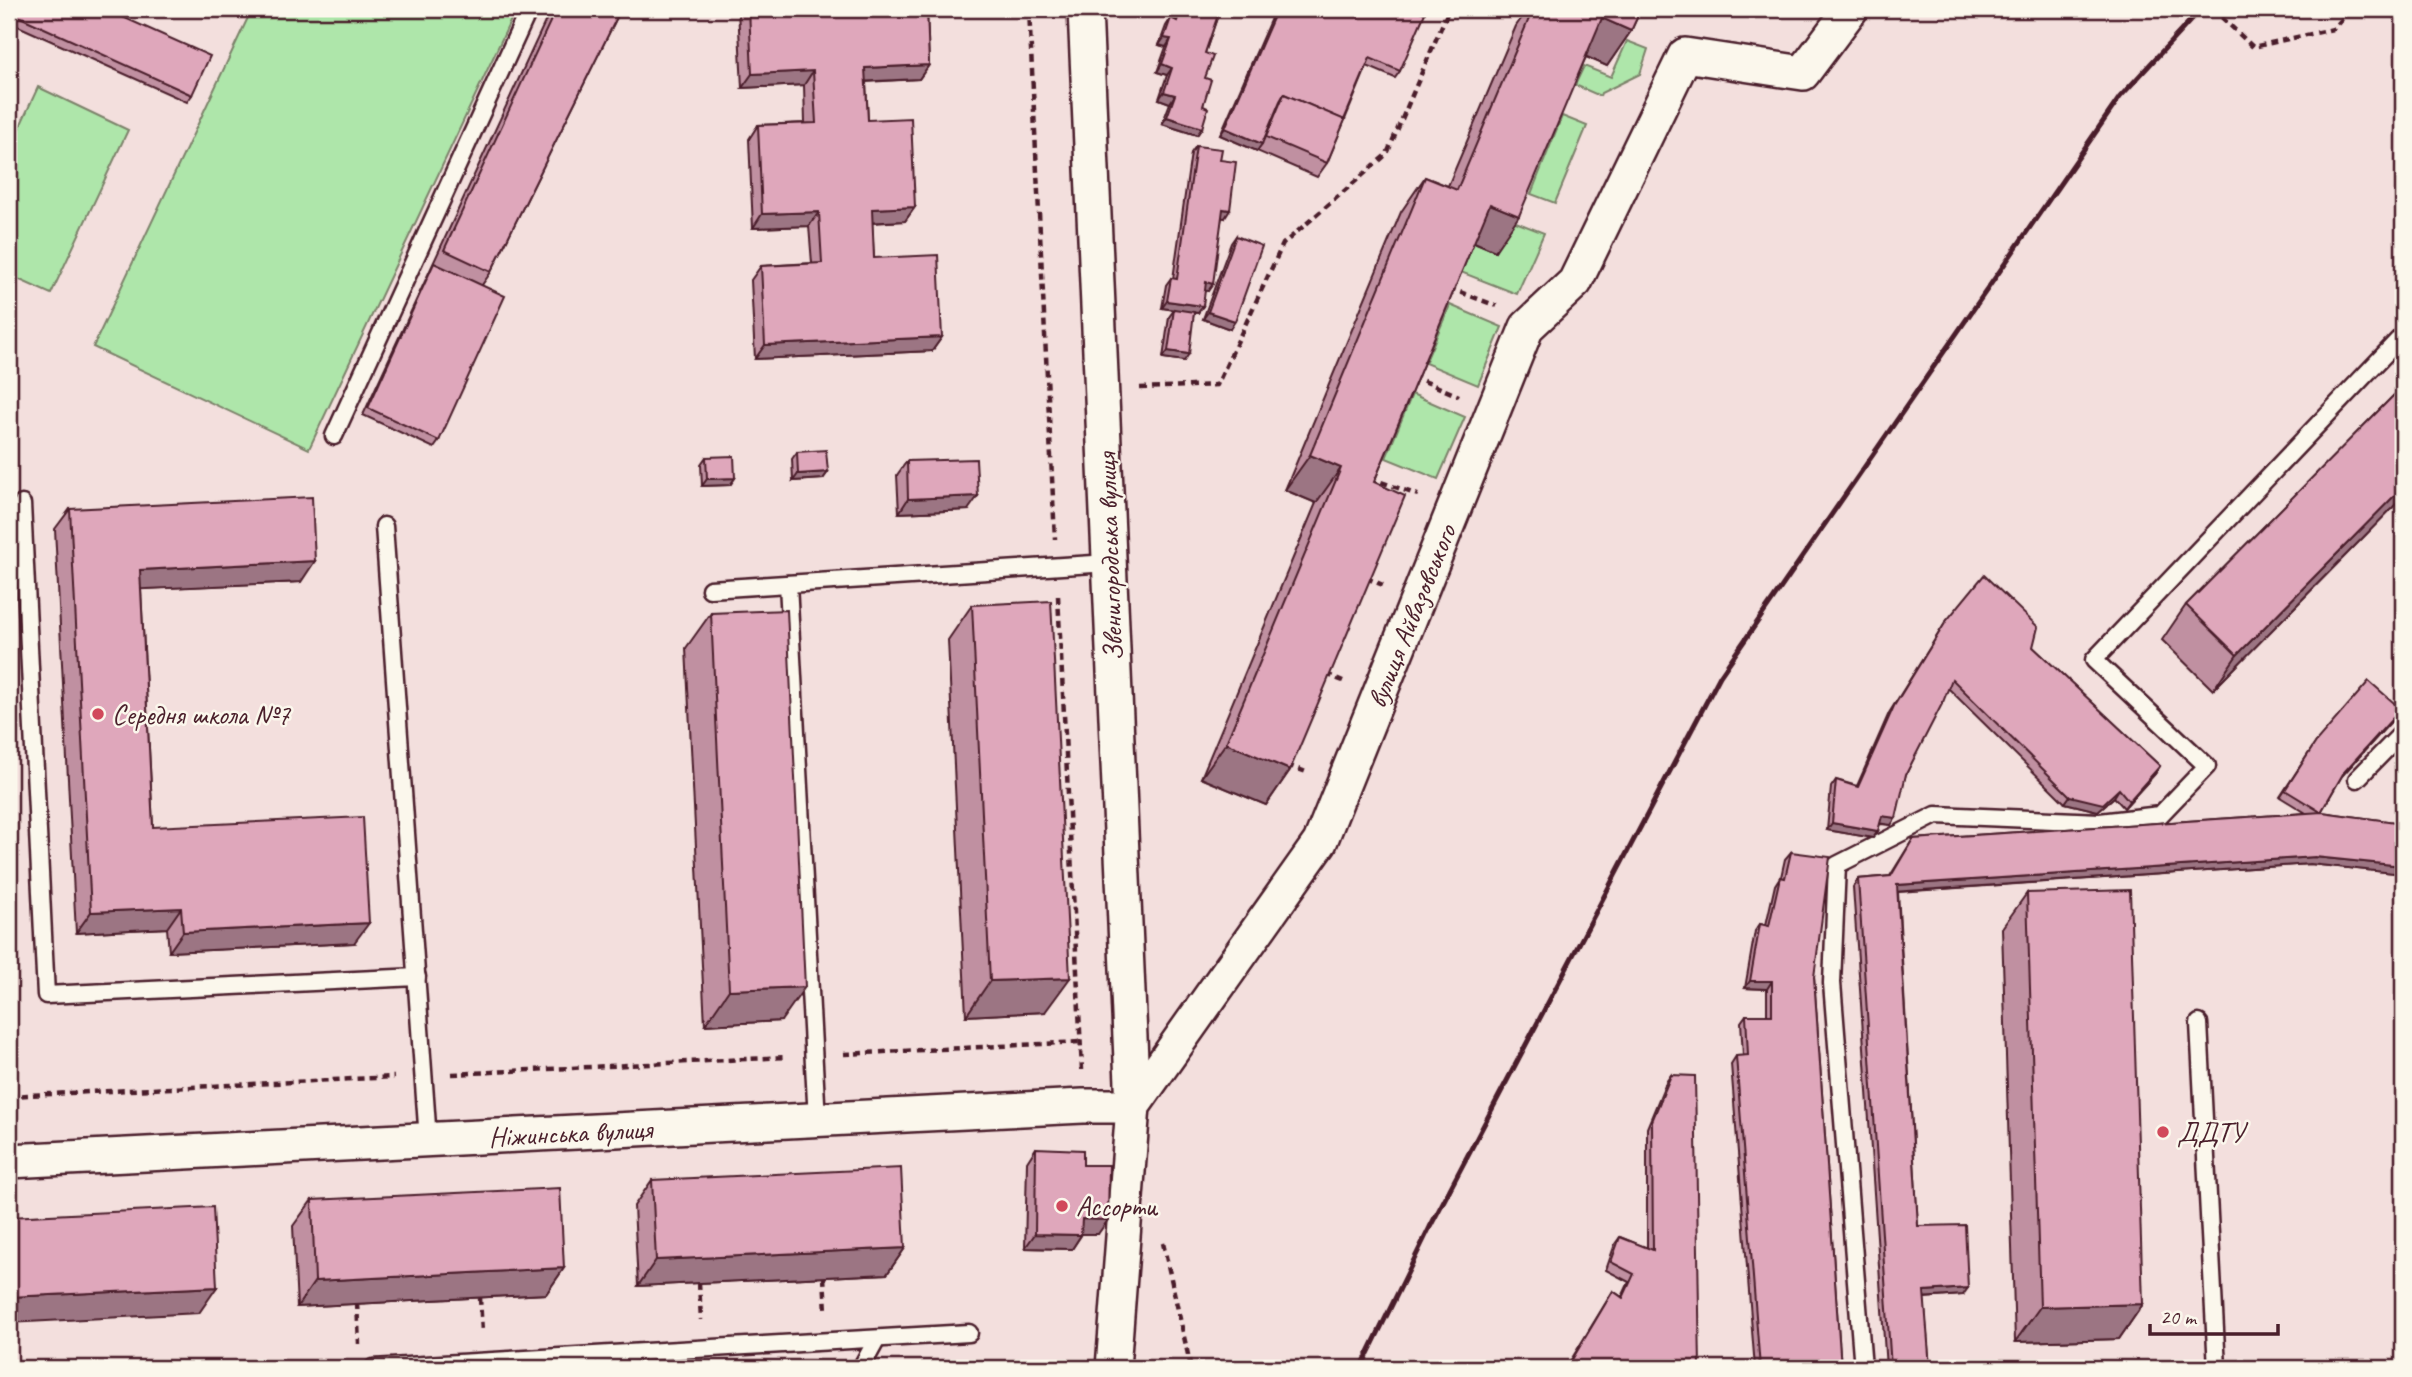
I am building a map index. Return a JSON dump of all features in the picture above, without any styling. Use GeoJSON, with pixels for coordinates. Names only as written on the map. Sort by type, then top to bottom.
{"type":"FeatureCollection","features":[{"type":"Feature","properties":{"kind":"street","name":"Звенигородська вулиця"},"geometry":{"type":"LineString","coordinates":[[1085,9],[1133,1106]]}},
{"type":"Feature","properties":{"kind":"street","name":"вулиця Айвазовського"},"geometry":{"type":"LineString","coordinates":[[1133,1106],[1320,842],[1527,327],[1575,282],[1685,55],[1803,73],[1851,9]]}},
{"type":"Feature","properties":{"kind":"street","name":"Ніжинська вулиця"},"geometry":{"type":"LineString","coordinates":[[9,1161],[1083,1106],[1133,1106]]}},
{"type":"Feature","properties":{"kind":"street"},"geometry":{"type":"LineString","coordinates":[[1113,1368],[1133,1106]]}},
{"type":"Feature","properties":{"kind":"lane"},"geometry":{"type":"LineString","coordinates":[[334,436],[529,9]]}},
{"type":"Feature","properties":{"kind":"lane"},"geometry":{"type":"LineString","coordinates":[[1863,1368],[1832,983],[1837,865],[1936,816],[2100,821],[2160,815],[2207,766],[2094,660],[2403,335]]}},
{"type":"Feature","properties":{"kind":"lane"},"geometry":{"type":"LineString","coordinates":[[22,504],[46,995],[417,977]]}},
{"type":"Feature","properties":{"kind":"lane"},"geometry":{"type":"LineString","coordinates":[[384,526],[428,1140]]}},
{"type":"Feature","properties":{"kind":"lane"},"geometry":{"type":"LineString","coordinates":[[710,589],[1109,563]]}},
{"type":"Feature","properties":{"kind":"lane"},"geometry":{"type":"LineString","coordinates":[[788,584],[817,1120]]}},
{"type":"Feature","properties":{"kind":"lane"},"geometry":{"type":"LineString","coordinates":[[2357,779],[2403,732]]}},
{"type":"Feature","properties":{"kind":"lane"},"geometry":{"type":"LineString","coordinates":[[2199,1023],[2217,1368]]}},
{"type":"Feature","properties":{"kind":"lane"},"geometry":{"type":"LineString","coordinates":[[373,1368],[969,1333]]}},
{"type":"Feature","properties":{"kind":"lane"},"geometry":{"type":"LineString","coordinates":[[861,1368],[877,1339]]}},
{"type":"Feature","properties":{"kind":"path"},"geometry":{"type":"LineString","coordinates":[[1102,390],[1217,385],[1283,244],[1387,154],[1448,9]]}},
{"type":"Feature","properties":{"kind":"path"},"geometry":{"type":"LineString","coordinates":[[2213,9],[2253,47],[2333,29],[2351,9]]}},
{"type":"Feature","properties":{"kind":"path"},"geometry":{"type":"LineString","coordinates":[[1445,286],[1534,321]]}},
{"type":"Feature","properties":{"kind":"path"},"geometry":{"type":"LineString","coordinates":[[1408,375],[1493,410]]}},
{"type":"Feature","properties":{"kind":"path"},"geometry":{"type":"LineString","coordinates":[[1366,476],[1453,509]]}},
{"type":"Feature","properties":{"kind":"path"},"geometry":{"type":"LineString","coordinates":[[1053,705],[1064,704]]}},
{"type":"Feature","properties":{"kind":"path"},"geometry":{"type":"LineString","coordinates":[[1058,825],[1070,824]]}},
{"type":"Feature","properties":{"kind":"path"},"geometry":{"type":"LineString","coordinates":[[1065,945],[1076,944]]}},
{"type":"Feature","properties":{"kind":"path"},"geometry":{"type":"LineString","coordinates":[[9,1096],[1080,1042]]}},
{"type":"Feature","properties":{"kind":"path"},"geometry":{"type":"LineString","coordinates":[[358,1303],[359,1355]]}},
{"type":"Feature","properties":{"kind":"green space"},"geometry":{"type":"Polygon","coordinates":[[[252,9],[516,9],[309,449],[93,347],[252,9]]]}},
{"type":"Feature","properties":{"kind":"green space"},"geometry":{"type":"Polygon","coordinates":[[[1627,41],[1648,49],[1640,74],[1601,93],[1600,96],[1575,85],[1584,66],[1611,77],[1627,41]]]}},
{"type":"Feature","properties":{"kind":"green space"},"geometry":{"type":"Polygon","coordinates":[[[38,87],[128,130],[51,294],[9,275],[9,150],[38,87]]]}},
{"type":"Feature","properties":{"kind":"green space"},"geometry":{"type":"Polygon","coordinates":[[[1562,116],[1587,126],[1555,203],[1531,194],[1562,116]]]}},
{"type":"Feature","properties":{"kind":"green space"},"geometry":{"type":"Polygon","coordinates":[[[1508,219],[1544,233],[1517,294],[1453,269],[1465,238],[1508,219]]]}},
{"type":"Feature","properties":{"kind":"green space"},"geometry":{"type":"Polygon","coordinates":[[[1450,305],[1502,327],[1478,385],[1425,363],[1450,305]]]}},
{"type":"Feature","properties":{"kind":"green space"},"geometry":{"type":"Polygon","coordinates":[[[1412,394],[1465,417],[1438,479],[1386,458],[1412,394]]]}},
{"type":"Feature","properties":{"kind":"building"},"geometry":{"type":"Polygon","coordinates":[[[9,9],[105,9],[210,56],[192,95],[9,12],[9,9]]]}},
{"type":"Feature","properties":{"kind":"building"},"geometry":{"type":"Polygon","coordinates":[[[556,9],[621,9],[491,272],[444,250],[556,9]]]}},
{"type":"Feature","properties":{"kind":"building"},"geometry":{"type":"Polygon","coordinates":[[[749,9],[927,9],[929,65],[865,68],[868,120],[911,118],[915,207],[872,209],[874,258],[938,255],[942,337],[765,345],[761,266],[822,263],[819,212],[762,214],[758,125],[816,123],[813,71],[752,74],[749,9]]]}},
{"type":"Feature","properties":{"kind":"building"},"geometry":{"type":"Polygon","coordinates":[[[1181,9],[1220,9],[1205,53],[1213,56],[1205,78],[1211,80],[1203,106],[1208,108],[1202,128],[1167,117],[1175,95],[1164,92],[1172,68],[1162,64],[1171,39],[1164,38],[1171,18],[1177,21],[1181,9]]]}},
{"type":"Feature","properties":{"kind":"building"},"geometry":{"type":"Polygon","coordinates":[[[1277,9],[1414,9],[1425,13],[1400,71],[1370,58],[1344,120],[1284,94],[1262,144],[1225,128],[1277,9]]]}},
{"type":"Feature","properties":{"kind":"building"},"geometry":{"type":"Polygon","coordinates":[[[1533,9],[1641,9],[1631,31],[1602,18],[1519,216],[1490,204],[1374,482],[1405,496],[1290,770],[1226,743],[1341,468],[1310,455],[1425,177],[1457,190],[1533,9]]]}},
{"type":"Feature","properties":{"kind":"building"},"geometry":{"type":"Polygon","coordinates":[[[1284,94],[1345,120],[1327,163],[1266,137],[1284,94]]]}},
{"type":"Feature","properties":{"kind":"building"},"geometry":{"type":"Polygon","coordinates":[[[1196,146],[1222,149],[1220,160],[1236,162],[1230,210],[1223,209],[1213,284],[1206,282],[1203,306],[1167,301],[1171,278],[1177,279],[1196,146]]]}},
{"type":"Feature","properties":{"kind":"building"},"geometry":{"type":"Polygon","coordinates":[[[1236,236],[1262,246],[1235,321],[1208,312],[1236,236]]]}},
{"type":"Feature","properties":{"kind":"building"},"geometry":{"type":"Polygon","coordinates":[[[434,263],[505,296],[439,441],[368,408],[434,263]]]}},
{"type":"Feature","properties":{"kind":"building"},"geometry":{"type":"Polygon","coordinates":[[[1174,309],[1194,312],[1189,354],[1168,351],[1174,309]]]}},
{"type":"Feature","properties":{"kind":"building"},"geometry":{"type":"Polygon","coordinates":[[[2403,386],[2403,487],[2237,655],[2186,605],[2403,386]]]}},
{"type":"Feature","properties":{"kind":"building"},"geometry":{"type":"Polygon","coordinates":[[[826,450],[828,472],[798,474],[797,452],[826,450]]]}},
{"type":"Feature","properties":{"kind":"building"},"geometry":{"type":"Polygon","coordinates":[[[734,456],[735,478],[707,479],[706,457],[734,456]]]}},
{"type":"Feature","properties":{"kind":"building"},"geometry":{"type":"Polygon","coordinates":[[[976,459],[978,496],[908,499],[907,461],[976,459]]]}},
{"type":"Feature","properties":{"kind":"building","name":"Середня школа №7"},"geometry":{"type":"Polygon","coordinates":[[[312,497],[315,561],[140,570],[153,827],[363,817],[369,923],[183,932],[181,908],[91,912],[70,509],[312,497]]]}},
{"type":"Feature","properties":{"kind":"building"},"geometry":{"type":"Polygon","coordinates":[[[1984,575],[2038,627],[2033,647],[2160,766],[2129,801],[2119,789],[2103,804],[2070,796],[1952,679],[1906,774],[1896,818],[1882,816],[1878,831],[1832,823],[1836,780],[1858,787],[1894,706],[1947,620],[1984,575]]]}},
{"type":"Feature","properties":{"kind":"building"},"geometry":{"type":"Polygon","coordinates":[[[1051,601],[1070,978],[990,981],[972,605],[1051,601]]]}},
{"type":"Feature","properties":{"kind":"building"},"geometry":{"type":"Polygon","coordinates":[[[787,610],[805,987],[729,990],[711,613],[787,610]]]}},
{"type":"Feature","properties":{"kind":"building"},"geometry":{"type":"Polygon","coordinates":[[[2369,681],[2401,709],[2344,772],[2321,812],[2285,790],[2316,742],[2369,681]]]}},
{"type":"Feature","properties":{"kind":"building"},"geometry":{"type":"Polygon","coordinates":[[[2322,812],[2403,823],[2403,866],[2315,857],[1897,885],[1918,1226],[1965,1225],[1968,1288],[1924,1291],[1930,1368],[1891,1368],[1858,879],[1891,876],[1913,839],[2322,812]]]}},
{"type":"Feature","properties":{"kind":"building"},"geometry":{"type":"Polygon","coordinates":[[[1791,852],[1830,857],[1814,977],[1841,1368],[1760,1368],[1736,1056],[1748,1055],[1746,1015],[1772,1015],[1772,981],[1750,981],[1760,924],[1769,926],[1780,877],[1785,878],[1791,852]]]}},
{"type":"Feature","properties":{"kind":"building"},"geometry":{"type":"Polygon","coordinates":[[[2130,890],[2143,1304],[2040,1307],[2027,893],[2130,890]]]}},
{"type":"Feature","properties":{"kind":"building"},"geometry":{"type":"Polygon","coordinates":[[[1671,1075],[1695,1076],[1700,1368],[1567,1368],[1613,1291],[1623,1298],[1634,1274],[1611,1262],[1620,1237],[1653,1250],[1652,1121],[1671,1075]]]}},
{"type":"Feature","properties":{"kind":"building","name":"Ассорти"},"geometry":{"type":"Polygon","coordinates":[[[1036,1148],[1083,1150],[1083,1165],[1109,1165],[1108,1220],[1082,1219],[1081,1235],[1035,1234],[1036,1148]]]}},
{"type":"Feature","properties":{"kind":"building"},"geometry":{"type":"Polygon","coordinates":[[[901,1168],[905,1248],[656,1260],[652,1180],[901,1168]]]}},
{"type":"Feature","properties":{"kind":"building"},"geometry":{"type":"Polygon","coordinates":[[[560,1188],[564,1268],[315,1281],[312,1200],[560,1188]]]}},
{"type":"Feature","properties":{"kind":"building"},"geometry":{"type":"Polygon","coordinates":[[[213,1207],[217,1287],[9,1297],[9,1217],[213,1207]]]}},
{"type":"Feature","properties":{"kind":"railway"},"geometry":{"type":"LineString","coordinates":[[1361,1368],[1430,1227],[1720,676],[2120,97],[2201,9]]}},
{"type":"Feature","properties":{"kind":"place","name":"Середня школа №7"},"geometry":{"type":"Point","coordinates":[98,714]}},
{"type":"Feature","properties":{"kind":"place","name":"ДДТУ"},"geometry":{"type":"Point","coordinates":[2163,1132]}},
{"type":"Feature","properties":{"kind":"place","name":"Ассорти"},"geometry":{"type":"Point","coordinates":[1062,1206]}}]}
